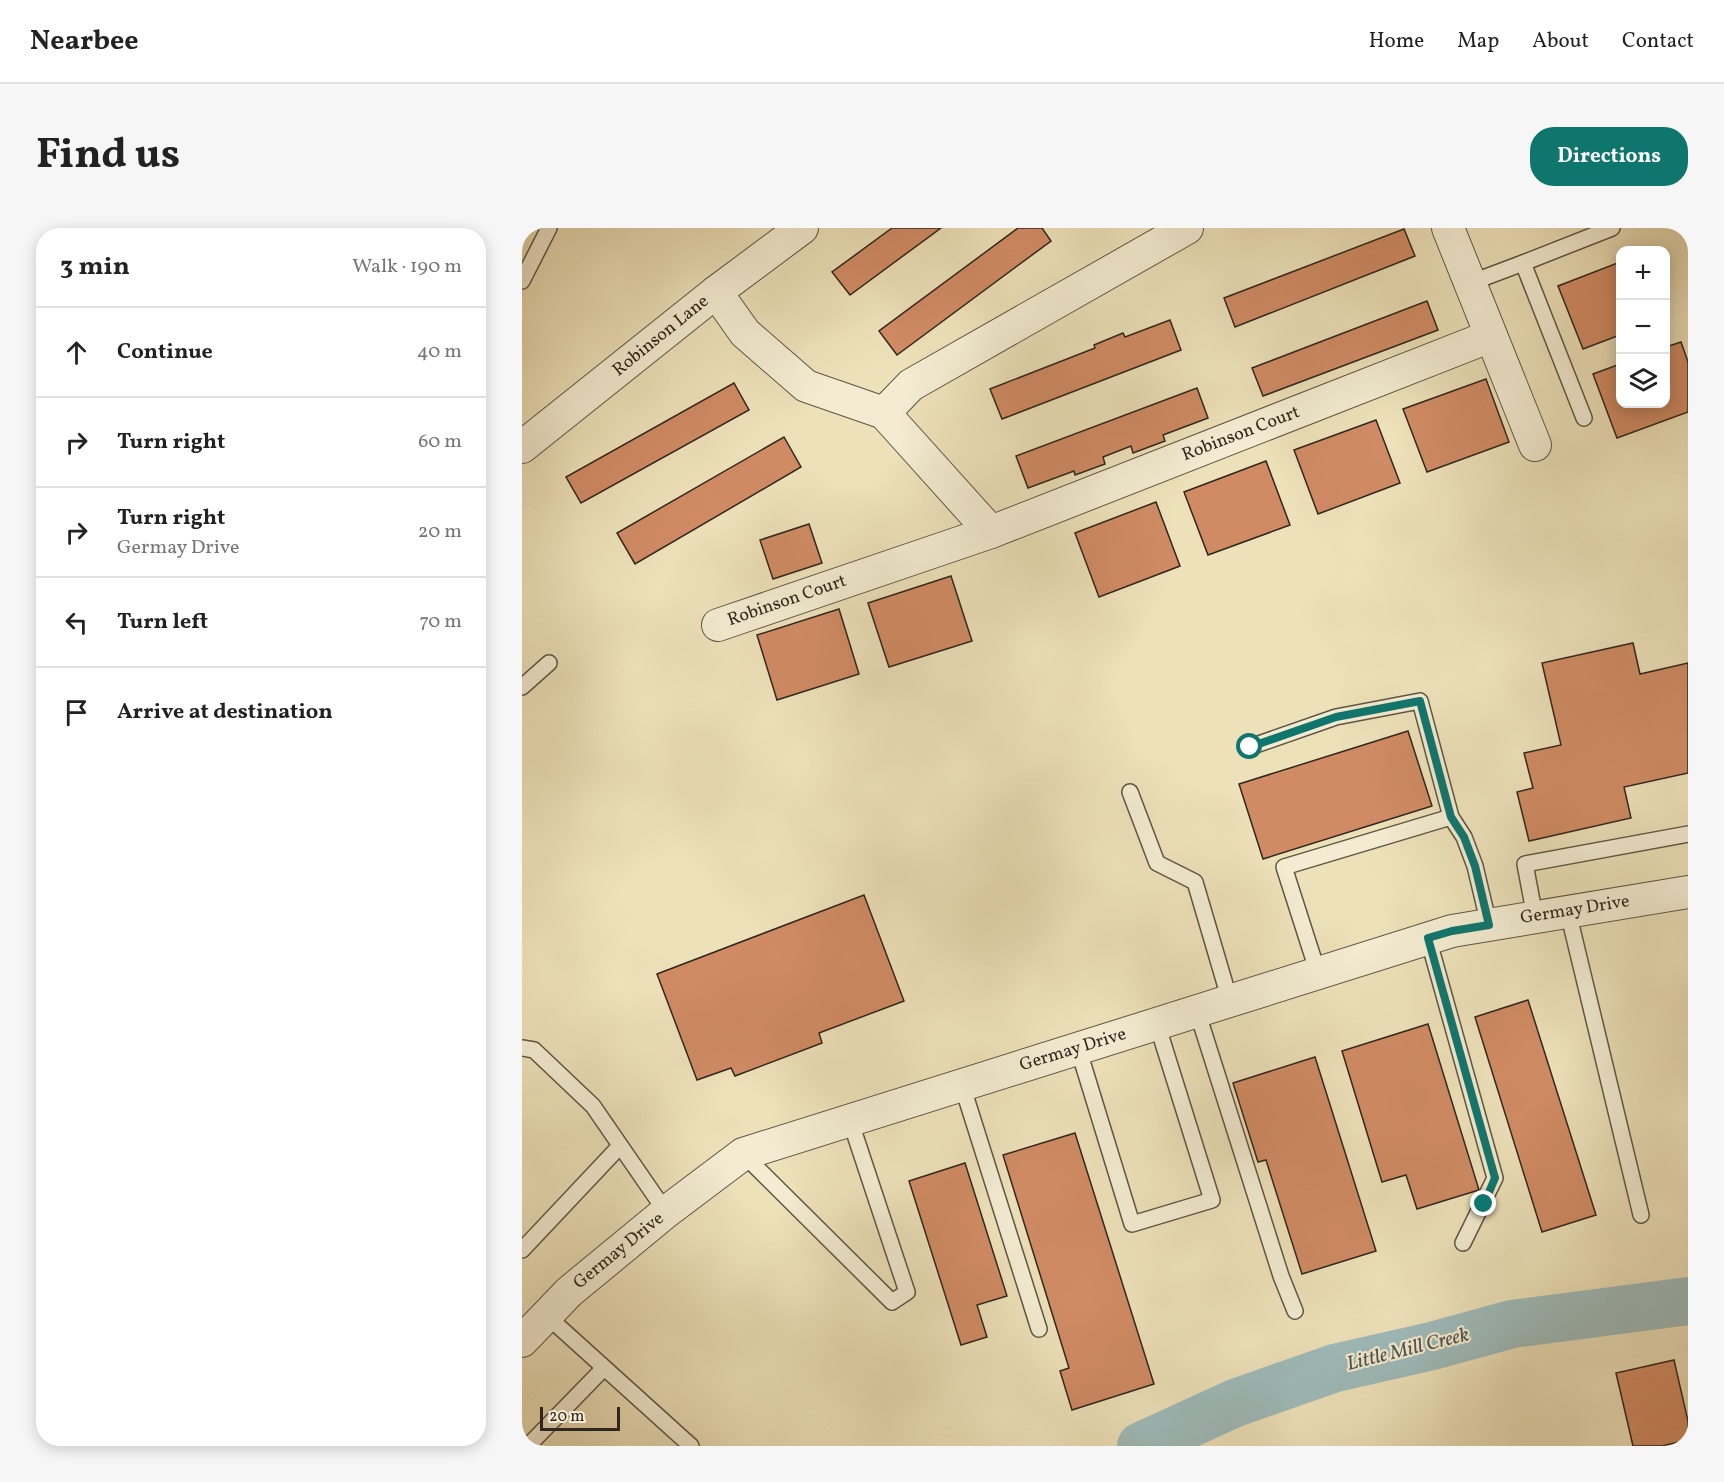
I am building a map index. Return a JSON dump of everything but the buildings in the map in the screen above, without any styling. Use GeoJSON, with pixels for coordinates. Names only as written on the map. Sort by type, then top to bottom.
{"type":"FeatureCollection","features":[{"type":"Feature","properties":{"kind":"street","name":"Robinson Lane"},"geometry":{"type":"LineString","coordinates":[[522,447],[716,292],[802,228]]}},
{"type":"Feature","properties":{"kind":"street"},"geometry":{"type":"LineString","coordinates":[[885,413],[911,385],[1187,228]]}},
{"type":"Feature","properties":{"kind":"street"},"geometry":{"type":"LineString","coordinates":[[1448,228],[1535,445]]}},
{"type":"Feature","properties":{"kind":"street"},"geometry":{"type":"LineString","coordinates":[[716,292],[745,333],[806,386],[885,413],[992,532]]}},
{"type":"Feature","properties":{"kind":"street","name":"Robinson Court"},"geometry":{"type":"LineString","coordinates":[[718,624],[992,532],[1491,336]]}},
{"type":"Feature","properties":{"kind":"street","name":"Germay Drive"},"geometry":{"type":"LineString","coordinates":[[522,1341],[569,1292],[666,1212],[743,1154],[1452,931],[1688,892]]}},
{"type":"Feature","properties":{"kind":"lane"},"geometry":{"type":"LineString","coordinates":[[522,281],[549,228]]}},
{"type":"Feature","properties":{"kind":"lane"},"geometry":{"type":"LineString","coordinates":[[1470,283],[1612,228]]}},
{"type":"Feature","properties":{"kind":"lane"},"geometry":{"type":"LineString","coordinates":[[1523,263],[1584,418]]}},
{"type":"Feature","properties":{"kind":"lane"},"geometry":{"type":"LineString","coordinates":[[522,687],[549,663]]}},
{"type":"Feature","properties":{"kind":"lane"},"geometry":{"type":"LineString","coordinates":[[1250,747],[1336,717],[1420,701],[1451,817],[1464,837],[1475,866],[1489,925]]}},
{"type":"Feature","properties":{"kind":"lane"},"geometry":{"type":"LineString","coordinates":[[1130,792],[1157,863],[1195,882],[1230,1000]]}},
{"type":"Feature","properties":{"kind":"lane"},"geometry":{"type":"LineString","coordinates":[[1318,973],[1284,867],[1451,817]]}},
{"type":"Feature","properties":{"kind":"lane"},"geometry":{"type":"LineString","coordinates":[[1535,917],[1525,864],[1688,834]]}},
{"type":"Feature","properties":{"kind":"lane"},"geometry":{"type":"LineString","coordinates":[[1568,912],[1641,1215]]}},
{"type":"Feature","properties":{"kind":"lane"},"geometry":{"type":"LineString","coordinates":[[1428,938],[1495,1178],[1463,1243]]}},
{"type":"Feature","properties":{"kind":"lane"},"geometry":{"type":"LineString","coordinates":[[1197,1011],[1281,1276],[1295,1311]]}},
{"type":"Feature","properties":{"kind":"lane"},"geometry":{"type":"LineString","coordinates":[[1078,1048],[1131,1224],[1212,1200],[1157,1024]]}},
{"type":"Feature","properties":{"kind":"lane"},"geometry":{"type":"LineString","coordinates":[[522,1048],[534,1050],[593,1106],[666,1212]]}},
{"type":"Feature","properties":{"kind":"lane"},"geometry":{"type":"LineString","coordinates":[[962,1085],[1039,1329]]}},
{"type":"Feature","properties":{"kind":"lane"},"geometry":{"type":"LineString","coordinates":[[743,1154],[892,1302],[907,1292],[850,1120]]}},
{"type":"Feature","properties":{"kind":"lane"},"geometry":{"type":"LineString","coordinates":[[522,1250],[620,1146]]}},
{"type":"Feature","properties":{"kind":"lane"},"geometry":{"type":"LineString","coordinates":[[546,1315],[691,1446]]}},
{"type":"Feature","properties":{"kind":"lane"},"geometry":{"type":"LineString","coordinates":[[528,1446],[604,1368]]}},
{"type":"Feature","properties":{"kind":"waterway","name":"Little Mill Creek"},"geometry":{"type":"LineString","coordinates":[[1141,1446],[1235,1403],[1335,1368],[1432,1346],[1512,1324],[1688,1301]]}},
{"type":"Feature","properties":{"kind":"route"},"geometry":{"type":"LineString","coordinates":[[1250,747],[1336,717],[1420,701],[1451,817],[1464,837],[1475,866],[1489,925],[1452,931],[1428,938],[1495,1178],[1484,1204]]}}]}
